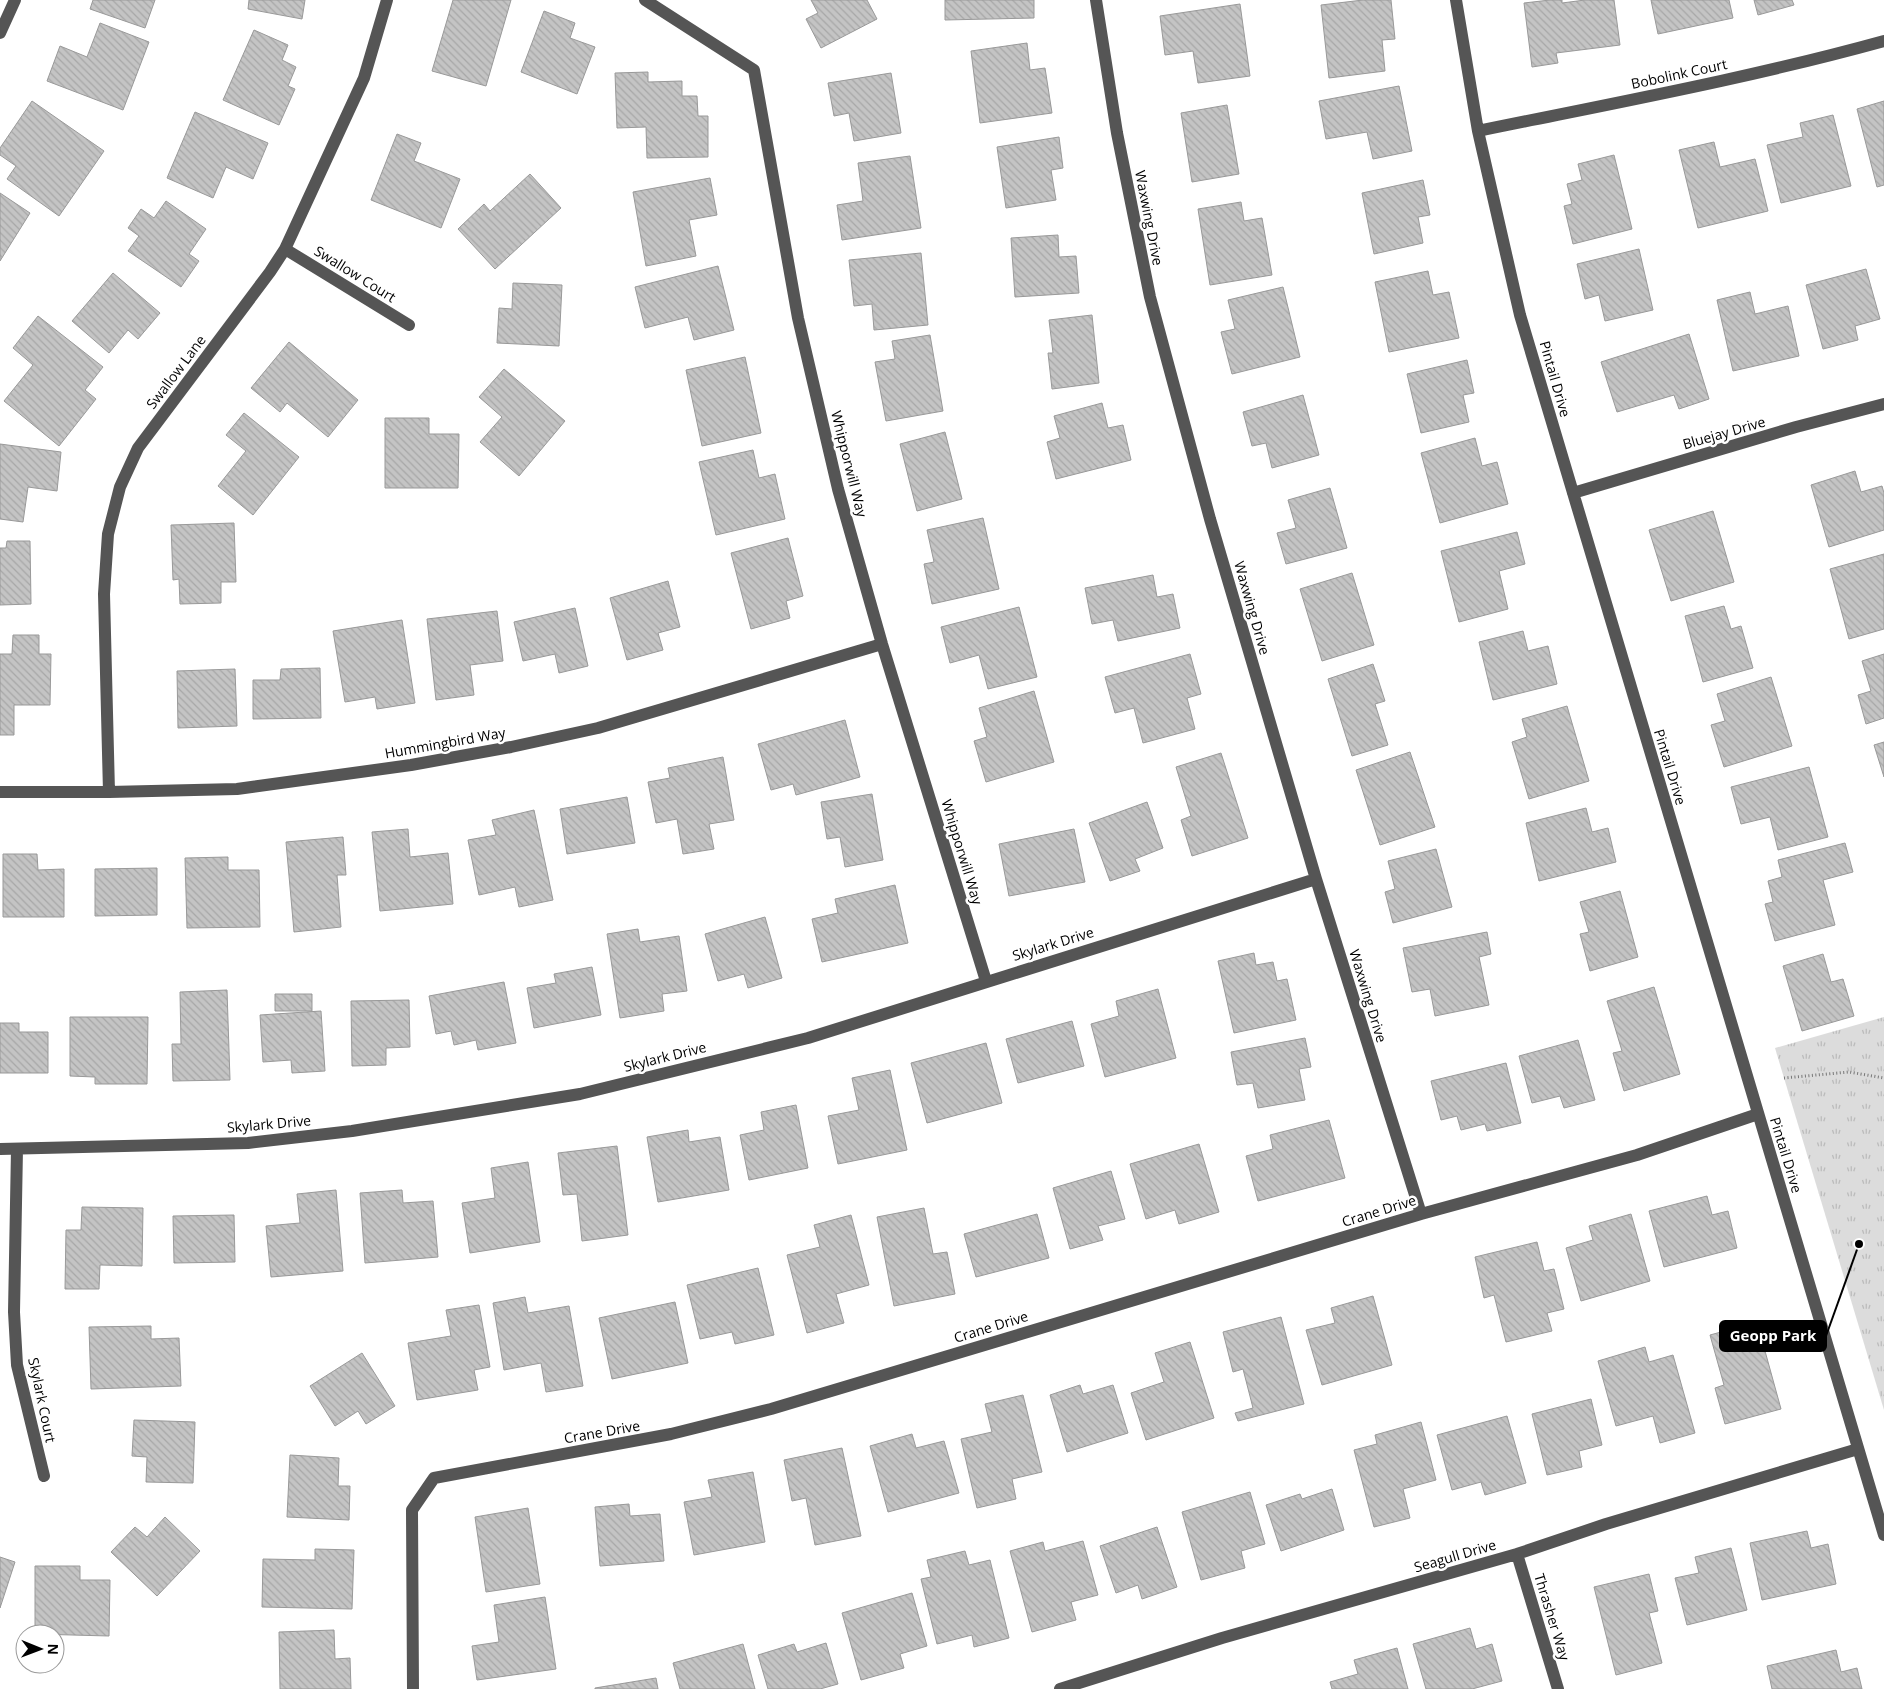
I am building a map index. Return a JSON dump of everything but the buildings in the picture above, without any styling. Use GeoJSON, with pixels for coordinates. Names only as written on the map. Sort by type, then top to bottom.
{"type":"FeatureCollection","features":[{"type":"Feature","properties":{"kind":"street"},"geometry":{"type":"LineString","coordinates":[[0,33],[15,0]]}},
{"type":"Feature","properties":{"kind":"street","name":"Swallow Lane"},"geometry":{"type":"LineString","coordinates":[[109,792],[104,594],[108,534],[120,488],[138,448],[270,272],[285,249],[364,78],[387,0]]}},
{"type":"Feature","properties":{"kind":"street","name":"Whipporwill Way"},"geometry":{"type":"LineString","coordinates":[[645,0],[754,70],[798,318],[838,489],[882,644],[986,981]]}},
{"type":"Feature","properties":{"kind":"street","name":"Waxwing Drive"},"geometry":{"type":"LineString","coordinates":[[1096,0],[1117,133],[1150,296],[1210,519],[1316,879],[1421,1214]]}},
{"type":"Feature","properties":{"kind":"street","name":"Pintail Drive"},"geometry":{"type":"LineString","coordinates":[[1456,0],[1478,131],[1520,315],[1884,1535]]}},
{"type":"Feature","properties":{"kind":"street","name":"Bobolink Court"},"geometry":{"type":"LineString","coordinates":[[1478,131],[1725,80],[1884,41]]}},
{"type":"Feature","properties":{"kind":"street","name":"Swallow Court"},"geometry":{"type":"LineString","coordinates":[[285,249],[409,325]]}},
{"type":"Feature","properties":{"kind":"street","name":"Bluejay Drive"},"geometry":{"type":"LineString","coordinates":[[1572,493],[1796,427],[1884,404]]}},
{"type":"Feature","properties":{"kind":"street","name":"Hummingbird Way"},"geometry":{"type":"LineString","coordinates":[[0,792],[237,789],[411,766],[598,728],[882,644]]}},
{"type":"Feature","properties":{"kind":"street","name":"Skylark Drive"},"geometry":{"type":"LineString","coordinates":[[0,1149],[248,1142],[352,1131],[580,1094],[808,1038],[1316,879]]}},
{"type":"Feature","properties":{"kind":"street","name":"Crane Drive"},"geometry":{"type":"LineString","coordinates":[[413,1689],[412,1510],[434,1478],[671,1434],[771,1409],[1421,1214],[1636,1155],[1758,1114]]}},
{"type":"Feature","properties":{"kind":"street","name":"Skylark Court"},"geometry":{"type":"LineString","coordinates":[[17,1149],[14,1312],[17,1365],[44,1476]]}},
{"type":"Feature","properties":{"kind":"street","name":"Seagull Drive"},"geometry":{"type":"LineString","coordinates":[[1060,1689],[1222,1638],[1517,1554],[1606,1524],[1858,1449]]}},
{"type":"Feature","properties":{"kind":"street","name":"Thrasher Way"},"geometry":{"type":"LineString","coordinates":[[1517,1554],[1558,1689]]}},
{"type":"Feature","properties":{"kind":"path"},"geometry":{"type":"LineString","coordinates":[[1784,1078],[1849,1072],[1884,1078]]}},
{"type":"Feature","properties":{"kind":"green space"},"geometry":{"type":"Polygon","coordinates":[[[1884,1017],[1884,1410],[1775,1048],[1884,1017]]]}},
{"type":"Feature","properties":{"kind":"place","name":"Geopp Park"},"geometry":{"type":"Point","coordinates":[1859,1244]}}]}
